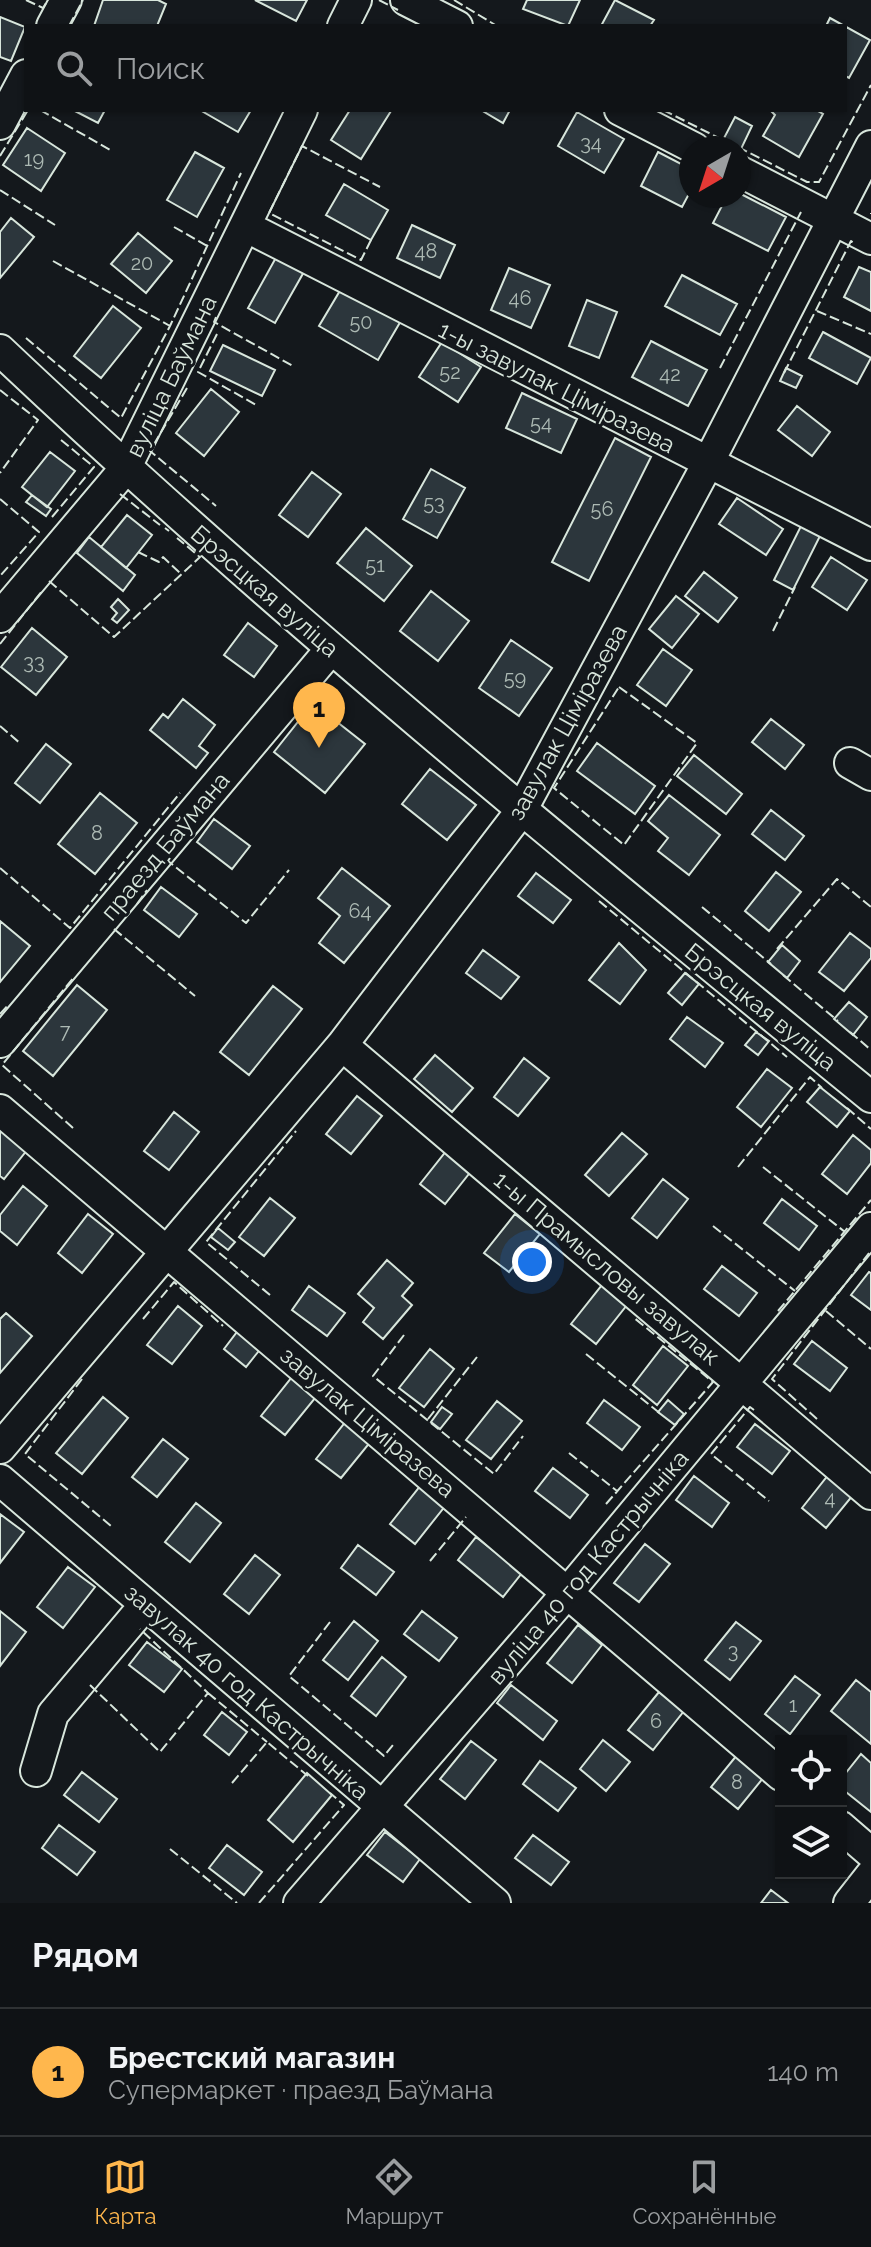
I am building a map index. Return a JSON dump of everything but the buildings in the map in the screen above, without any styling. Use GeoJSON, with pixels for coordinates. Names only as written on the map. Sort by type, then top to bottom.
{"type":"FeatureCollection","features":[{"type":"Feature","properties":{"kind":"street"},"geometry":{"type":"LineString","coordinates":[[53,24],[66,0]]}},
{"type":"Feature","properties":{"kind":"street"},"geometry":{"type":"LineString","coordinates":[[344,24],[356,0]]}},
{"type":"Feature","properties":{"kind":"street"},"geometry":{"type":"LineString","coordinates":[[406,0],[453,24]]}},
{"type":"Feature","properties":{"kind":"street"},"geometry":{"type":"LineString","coordinates":[[0,124],[24,79]]}},
{"type":"Feature","properties":{"kind":"street","name":"вуліца Баўмана"},"geometry":{"type":"LineString","coordinates":[[0,617],[125,469],[301,112]]}},
{"type":"Feature","properties":{"kind":"street"},"geometry":{"type":"LineString","coordinates":[[624,112],[679,140]]}},
{"type":"Feature","properties":{"kind":"street","name":"завулак Ціміразева"},"geometry":{"type":"LineString","coordinates":[[0,1448],[342,1045],[521,811],[707,465],[871,146]]}},
{"type":"Feature","properties":{"kind":"street"},"geometry":{"type":"LineString","coordinates":[[751,177],[871,239]]}},
{"type":"Feature","properties":{"kind":"street","name":"1-ы завулак Ціміразева"},"geometry":{"type":"LineString","coordinates":[[245,226],[707,465],[871,545]]}},
{"type":"Feature","properties":{"kind":"street","name":"Брэсцкая вуліца"},"geometry":{"type":"LineString","coordinates":[[0,350],[125,469],[331,649],[521,811],[871,1097]]}},
{"type":"Feature","properties":{"kind":"street","name":"праезд Баўмана"},"geometry":{"type":"LineString","coordinates":[[0,1042],[331,649]]}},
{"type":"Feature","properties":{"kind":"street","name":"1-ы Прамысловы завулак"},"geometry":{"type":"LineString","coordinates":[[342,1045],[744,1383],[871,1494]]}},
{"type":"Feature","properties":{"kind":"street","name":"завулак Ціміразева"},"geometry":{"type":"LineString","coordinates":[[0,1110],[775,1770]]}},
{"type":"Feature","properties":{"kind":"street","name":"вуліца 40 год Кастрычніка"},"geometry":{"type":"LineString","coordinates":[[299,1903],[568,1592],[871,1228]]}},
{"type":"Feature","properties":{"kind":"street","name":"завулак 40 год Кастрычніка"},"geometry":{"type":"LineString","coordinates":[[0,1480],[495,1903]]}},
{"type":"Feature","properties":{"kind":"street"},"geometry":{"type":"LineString","coordinates":[[36,1771],[53,1714],[145,1605]]}},
{"type":"Feature","properties":{"kind":"street"},"geometry":{"type":"LineString","coordinates":[[847,1832],[871,1853]]}},
{"type":"Feature","properties":{"kind":"street"},"geometry":{"type":"LineString","coordinates":[[849,1903],[871,1875]]}},
{"type":"Feature","properties":{"kind":"fence"},"geometry":{"type":"LineString","coordinates":[[26,0],[43,8],[48,0]]}},
{"type":"Feature","properties":{"kind":"fence"},"geometry":{"type":"LineString","coordinates":[[70,24],[83,0]]}},
{"type":"Feature","properties":{"kind":"fence"},"geometry":{"type":"LineString","coordinates":[[379,0],[398,10]]}},
{"type":"Feature","properties":{"kind":"fence"},"geometry":{"type":"LineString","coordinates":[[454,0],[494,24]]}},
{"type":"Feature","properties":{"kind":"fence"},"geometry":{"type":"LineString","coordinates":[[751,154],[807,182],[819,182],[871,85]]}},
{"type":"Feature","properties":{"kind":"fence"},"geometry":{"type":"LineString","coordinates":[[0,156],[27,112]]}},
{"type":"Feature","properties":{"kind":"fence"},"geometry":{"type":"LineString","coordinates":[[44,112],[112,151]]}},
{"type":"Feature","properties":{"kind":"fence"},"geometry":{"type":"LineString","coordinates":[[667,112],[715,136]]}},
{"type":"Feature","properties":{"kind":"fence"},"geometry":{"type":"LineString","coordinates":[[371,240],[361,260],[269,213],[302,146],[380,187]]}},
{"type":"Feature","properties":{"kind":"fence"},"geometry":{"type":"LineString","coordinates":[[26,338],[121,418],[170,326],[241,173]]}},
{"type":"Feature","properties":{"kind":"fence"},"geometry":{"type":"LineString","coordinates":[[0,190],[55,225]]}},
{"type":"Feature","properties":{"kind":"fence"},"geometry":{"type":"LineString","coordinates":[[720,368],[801,212]]}},
{"type":"Feature","properties":{"kind":"fence"},"geometry":{"type":"LineString","coordinates":[[174,227],[207,246]]}},
{"type":"Feature","properties":{"kind":"fence"},"geometry":{"type":"LineString","coordinates":[[784,373],[851,241],[854,243]]}},
{"type":"Feature","properties":{"kind":"fence"},"geometry":{"type":"LineString","coordinates":[[53,261],[170,326]]}},
{"type":"Feature","properties":{"kind":"fence"},"geometry":{"type":"LineString","coordinates":[[817,311],[871,334]]}},
{"type":"Feature","properties":{"kind":"fence"},"geometry":{"type":"LineString","coordinates":[[216,317],[214,322],[293,366]]}},
{"type":"Feature","properties":{"kind":"fence"},"geometry":{"type":"LineString","coordinates":[[217,334],[198,372],[258,406]]}},
{"type":"Feature","properties":{"kind":"fence"},"geometry":{"type":"LineString","coordinates":[[187,388],[150,451],[216,506]]}},
{"type":"Feature","properties":{"kind":"fence"},"geometry":{"type":"LineString","coordinates":[[0,390],[38,420],[0,473]]}},
{"type":"Feature","properties":{"kind":"fence"},"geometry":{"type":"LineString","coordinates":[[52,517],[94,467],[61,440]]}},
{"type":"Feature","properties":{"kind":"fence"},"geometry":{"type":"LineString","coordinates":[[120,494],[160,525]]}},
{"type":"Feature","properties":{"kind":"fence"},"geometry":{"type":"LineString","coordinates":[[0,499],[39,532],[0,576]]}},
{"type":"Feature","properties":{"kind":"fence"},"geometry":{"type":"LineString","coordinates":[[165,528],[169,531]]}},
{"type":"Feature","properties":{"kind":"fence"},"geometry":{"type":"LineString","coordinates":[[49,581],[114,637],[200,557],[177,538]]}},
{"type":"Feature","properties":{"kind":"fence"},"geometry":{"type":"LineString","coordinates":[[138,552],[159,562],[163,557],[181,574]]}},
{"type":"Feature","properties":{"kind":"fence"},"geometry":{"type":"LineString","coordinates":[[773,631],[795,587]]}},
{"type":"Feature","properties":{"kind":"fence"},"geometry":{"type":"LineString","coordinates":[[0,644],[42,591]]}},
{"type":"Feature","properties":{"kind":"fence"},"geometry":{"type":"LineString","coordinates":[[619,687],[697,743],[624,845],[554,788],[619,687]]}},
{"type":"Feature","properties":{"kind":"fence"},"geometry":{"type":"LineString","coordinates":[[0,726],[21,744]]}},
{"type":"Feature","properties":{"kind":"fence"},"geometry":{"type":"LineString","coordinates":[[0,868],[70,928],[180,793]]}},
{"type":"Feature","properties":{"kind":"fence"},"geometry":{"type":"LineString","coordinates":[[170,858],[168,861],[246,923],[289,870]]}},
{"type":"Feature","properties":{"kind":"fence"},"geometry":{"type":"LineString","coordinates":[[777,949],[837,879],[871,907]]}},
{"type":"Feature","properties":{"kind":"fence"},"geometry":{"type":"LineString","coordinates":[[137,904],[147,890]]}},
{"type":"Feature","properties":{"kind":"fence"},"geometry":{"type":"LineString","coordinates":[[599,901],[787,1057]]}},
{"type":"Feature","properties":{"kind":"fence"},"geometry":{"type":"LineString","coordinates":[[702,907],[771,964]]}},
{"type":"Feature","properties":{"kind":"fence"},"geometry":{"type":"LineString","coordinates":[[114,929],[195,996]]}},
{"type":"Feature","properties":{"kind":"fence"},"geometry":{"type":"LineString","coordinates":[[783,975],[838,1021]]}},
{"type":"Feature","properties":{"kind":"fence"},"geometry":{"type":"LineString","coordinates":[[73,1128],[2,1065],[74,977]]}},
{"type":"Feature","properties":{"kind":"fence"},"geometry":{"type":"LineString","coordinates":[[0,1014],[9,1004]]}},
{"type":"Feature","properties":{"kind":"fence"},"geometry":{"type":"LineString","coordinates":[[850,1032],[871,1050]]}},
{"type":"Feature","properties":{"kind":"fence"},"geometry":{"type":"LineString","coordinates":[[738,1167],[810,1077],[822,1088]]}},
{"type":"Feature","properties":{"kind":"fence"},"geometry":{"type":"LineString","coordinates":[[847,1108],[871,1129]]}},
{"type":"Feature","properties":{"kind":"fence"},"geometry":{"type":"LineString","coordinates":[[270,1295],[206,1242],[296,1131]]}},
{"type":"Feature","properties":{"kind":"fence"},"geometry":{"type":"LineString","coordinates":[[763,1167],[845,1232]]}},
{"type":"Feature","properties":{"kind":"fence"},"geometry":{"type":"LineString","coordinates":[[778,1311],[871,1200]]}},
{"type":"Feature","properties":{"kind":"fence"},"geometry":{"type":"LineString","coordinates":[[713,1226],[795,1291]]}},
{"type":"Feature","properties":{"kind":"fence"},"geometry":{"type":"LineString","coordinates":[[817,1419],[772,1379],[869,1253]]}},
{"type":"Feature","properties":{"kind":"fence"},"geometry":{"type":"LineString","coordinates":[[143,1319],[174,1282],[223,1326]]}},
{"type":"Feature","properties":{"kind":"fence"},"geometry":{"type":"LineString","coordinates":[[826,1311],[871,1349]]}},
{"type":"Feature","properties":{"kind":"fence"},"geometry":{"type":"LineString","coordinates":[[606,1504],[713,1382],[633,1317]]}},
{"type":"Feature","properties":{"kind":"fence"},"geometry":{"type":"LineString","coordinates":[[404,1335],[373,1376],[494,1474],[523,1436]]}},
{"type":"Feature","properties":{"kind":"fence"},"geometry":{"type":"LineString","coordinates":[[586,1354],[662,1415]]}},
{"type":"Feature","properties":{"kind":"fence"},"geometry":{"type":"LineString","coordinates":[[428,1419],[477,1357]]}},
{"type":"Feature","properties":{"kind":"fence"},"geometry":{"type":"LineString","coordinates":[[82,1379],[25,1454],[111,1526]]}},
{"type":"Feature","properties":{"kind":"fence"},"geometry":{"type":"LineString","coordinates":[[754,1410],[750,1407],[711,1454],[769,1501]]}},
{"type":"Feature","properties":{"kind":"fence"},"geometry":{"type":"LineString","coordinates":[[569,1453],[617,1491]]}},
{"type":"Feature","properties":{"kind":"fence"},"geometry":{"type":"LineString","coordinates":[[430,1561],[466,1517]]}},
{"type":"Feature","properties":{"kind":"fence"},"geometry":{"type":"LineString","coordinates":[[330,1622],[289,1676],[384,1756],[393,1745]]}},
{"type":"Feature","properties":{"kind":"fence"},"geometry":{"type":"LineString","coordinates":[[90,1685],[160,1752],[208,1693],[140,1629]]}},
{"type":"Feature","properties":{"kind":"fence"},"geometry":{"type":"LineString","coordinates":[[208,1693],[267,1742]]}},
{"type":"Feature","properties":{"kind":"fence"},"geometry":{"type":"LineString","coordinates":[[232,1783],[267,1742],[308,1776]]}},
{"type":"Feature","properties":{"kind":"fence"},"geometry":{"type":"LineString","coordinates":[[259,1903],[344,1805],[330,1793]]}},
{"type":"Feature","properties":{"kind":"fence"},"geometry":{"type":"LineString","coordinates":[[170,1849],[237,1903]]}},
{"type":"Feature","properties":{"kind":"place","name":"Брестский магазин"},"geometry":{"type":"Point","coordinates":[319,748]}}]}
